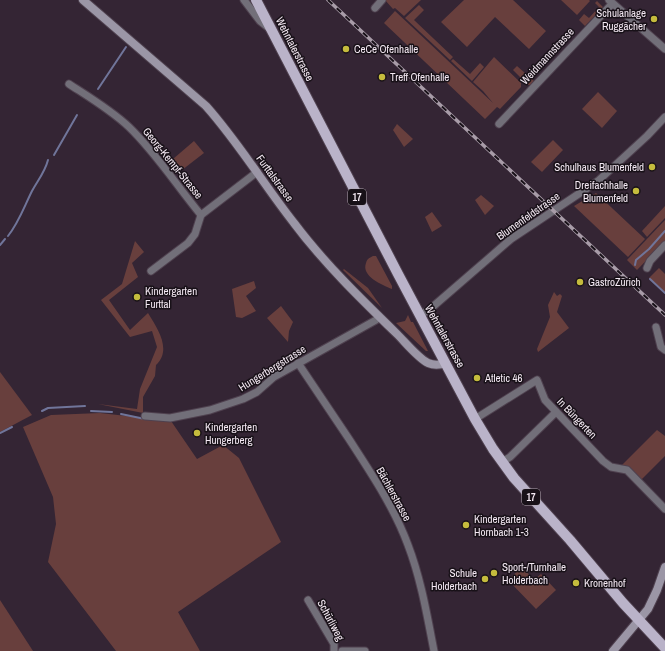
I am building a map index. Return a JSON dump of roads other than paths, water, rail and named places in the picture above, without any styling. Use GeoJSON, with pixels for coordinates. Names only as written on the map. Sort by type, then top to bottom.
{"type":"FeatureCollection","features":[{"type":"Feature","properties":{"kind":"main road","name":"Wehntalerstrasse"},"geometry":{"type":"LineString","coordinates":[[256,0],[475,419],[502,462],[514,478],[570,540],[604,582],[665,648]]}},
{"type":"Feature","properties":{"kind":"street","name":"Furttalstrasse"},"geometry":{"type":"LineString","coordinates":[[84,0],[206,106],[221,123],[293,223],[335,271],[424,360],[435,365],[446,363]]}},
{"type":"Feature","properties":{"kind":"street"},"geometry":{"type":"LineString","coordinates":[[244,0],[260,21],[270,29]]}},
{"type":"Feature","properties":{"kind":"street"},"geometry":{"type":"LineString","coordinates":[[375,8],[382,0]]}},
{"type":"Feature","properties":{"kind":"street"},"geometry":{"type":"LineString","coordinates":[[611,2],[665,49]]}},
{"type":"Feature","properties":{"kind":"street","name":"Weidmannstrasse"},"geometry":{"type":"LineString","coordinates":[[499,124],[611,2]]}},
{"type":"Feature","properties":{"kind":"street","name":"Georg-Kempf-Strasse"},"geometry":{"type":"LineString","coordinates":[[69,84],[117,116],[155,156],[201,215]]}},
{"type":"Feature","properties":{"kind":"street","name":"Blumenfeldstrasse"},"geometry":{"type":"LineString","coordinates":[[420,315],[429,310],[511,239],[598,181],[665,118]]}},
{"type":"Feature","properties":{"kind":"street","name":"Georg-Kempf-Strasse"},"geometry":{"type":"LineString","coordinates":[[151,272],[188,243],[195,234],[201,215],[257,172]]}},
{"type":"Feature","properties":{"kind":"street"},"geometry":{"type":"LineString","coordinates":[[647,268],[650,261],[665,245]]}},
{"type":"Feature","properties":{"kind":"street","name":"Hungerbergstrasse"},"geometry":{"type":"LineString","coordinates":[[145,416],[170,418],[210,410],[243,399],[257,392],[274,377],[376,320],[380,316]]}},
{"type":"Feature","properties":{"kind":"street"},"geometry":{"type":"LineString","coordinates":[[656,327],[661,347],[665,350]]}},
{"type":"Feature","properties":{"kind":"street","name":"Bächlerstrasse"},"geometry":{"type":"LineString","coordinates":[[298,363],[380,488],[401,529],[418,573],[434,651]]}},
{"type":"Feature","properties":{"kind":"street","name":"In Büngerten"},"geometry":{"type":"LineString","coordinates":[[475,419],[537,380],[545,400],[603,461],[611,467],[627,470],[665,509]]}},
{"type":"Feature","properties":{"kind":"street"},"geometry":{"type":"LineString","coordinates":[[502,462],[510,457],[556,412]]}},
{"type":"Feature","properties":{"kind":"street"},"geometry":{"type":"LineString","coordinates":[[613,651],[648,609],[665,567]]}},
{"type":"Feature","properties":{"kind":"street","name":"Schürliweg"},"geometry":{"type":"LineString","coordinates":[[308,600],[334,644],[334,651]]}},
{"type":"Feature","properties":{"kind":"street"},"geometry":{"type":"LineString","coordinates":[[342,651],[365,651]]}},
{"type":"Feature","properties":{"kind":"waterway"},"geometry":{"type":"LineString","coordinates":[[98,89],[126,47]]}},
{"type":"Feature","properties":{"kind":"waterway"},"geometry":{"type":"LineString","coordinates":[[54,155],[77,115]]}},
{"type":"Feature","properties":{"kind":"waterway"},"geometry":{"type":"LineString","coordinates":[[8,236],[18,220],[48,160]]}},
{"type":"Feature","properties":{"kind":"waterway"},"geometry":{"type":"LineString","coordinates":[[635,265],[636,260],[649,249],[665,231]]}},
{"type":"Feature","properties":{"kind":"waterway"},"geometry":{"type":"LineString","coordinates":[[0,245],[5,239]]}},
{"type":"Feature","properties":{"kind":"waterway"},"geometry":{"type":"LineString","coordinates":[[650,279],[665,293]]}},
{"type":"Feature","properties":{"kind":"waterway"},"geometry":{"type":"LineString","coordinates":[[42,411],[48,408],[85,406]]}},
{"type":"Feature","properties":{"kind":"waterway"},"geometry":{"type":"LineString","coordinates":[[91,411],[112,412]]}},
{"type":"Feature","properties":{"kind":"waterway"},"geometry":{"type":"LineString","coordinates":[[121,414],[145,419]]}},
{"type":"Feature","properties":{"kind":"waterway"},"geometry":{"type":"LineString","coordinates":[[0,433],[12,427]]}},
{"type":"Feature","properties":{"kind":"railway"},"geometry":{"type":"LineString","coordinates":[[328,0],[665,315]]}},
{"type":"Feature","properties":{"kind":"place","name":"Schulanlage Ruggächer"},"geometry":{"type":"Point","coordinates":[654,19]}},
{"type":"Feature","properties":{"kind":"place","name":"CeCe Ofenhalle"},"geometry":{"type":"Point","coordinates":[346,49]}},
{"type":"Feature","properties":{"kind":"place","name":"Treff Ofenhalle"},"geometry":{"type":"Point","coordinates":[382,77]}},
{"type":"Feature","properties":{"kind":"place","name":"Schulhaus Blumenfeld"},"geometry":{"type":"Point","coordinates":[652,167]}},
{"type":"Feature","properties":{"kind":"place","name":"Dreifachhalle Blumenfeld"},"geometry":{"type":"Point","coordinates":[636,191]}},
{"type":"Feature","properties":{"kind":"place","name":"GastroZürich"},"geometry":{"type":"Point","coordinates":[580,282]}},
{"type":"Feature","properties":{"kind":"place","name":"Kindergarten Furttal"},"geometry":{"type":"Point","coordinates":[137,297]}},
{"type":"Feature","properties":{"kind":"place","name":"Atletic 46"},"geometry":{"type":"Point","coordinates":[477,378]}},
{"type":"Feature","properties":{"kind":"place","name":"Kindergarten Hungerberg"},"geometry":{"type":"Point","coordinates":[197,433]}},
{"type":"Feature","properties":{"kind":"place","name":"Kindergarten Hornbach 1-3"},"geometry":{"type":"Point","coordinates":[466,525]}},
{"type":"Feature","properties":{"kind":"place","name":"Sport-/Turnhalle Holderbach"},"geometry":{"type":"Point","coordinates":[494,573]}},
{"type":"Feature","properties":{"kind":"place","name":"Schule Holderbach"},"geometry":{"type":"Point","coordinates":[485,579]}},
{"type":"Feature","properties":{"kind":"place","name":"Kronenhof"},"geometry":{"type":"Point","coordinates":[576,583]}}]}
